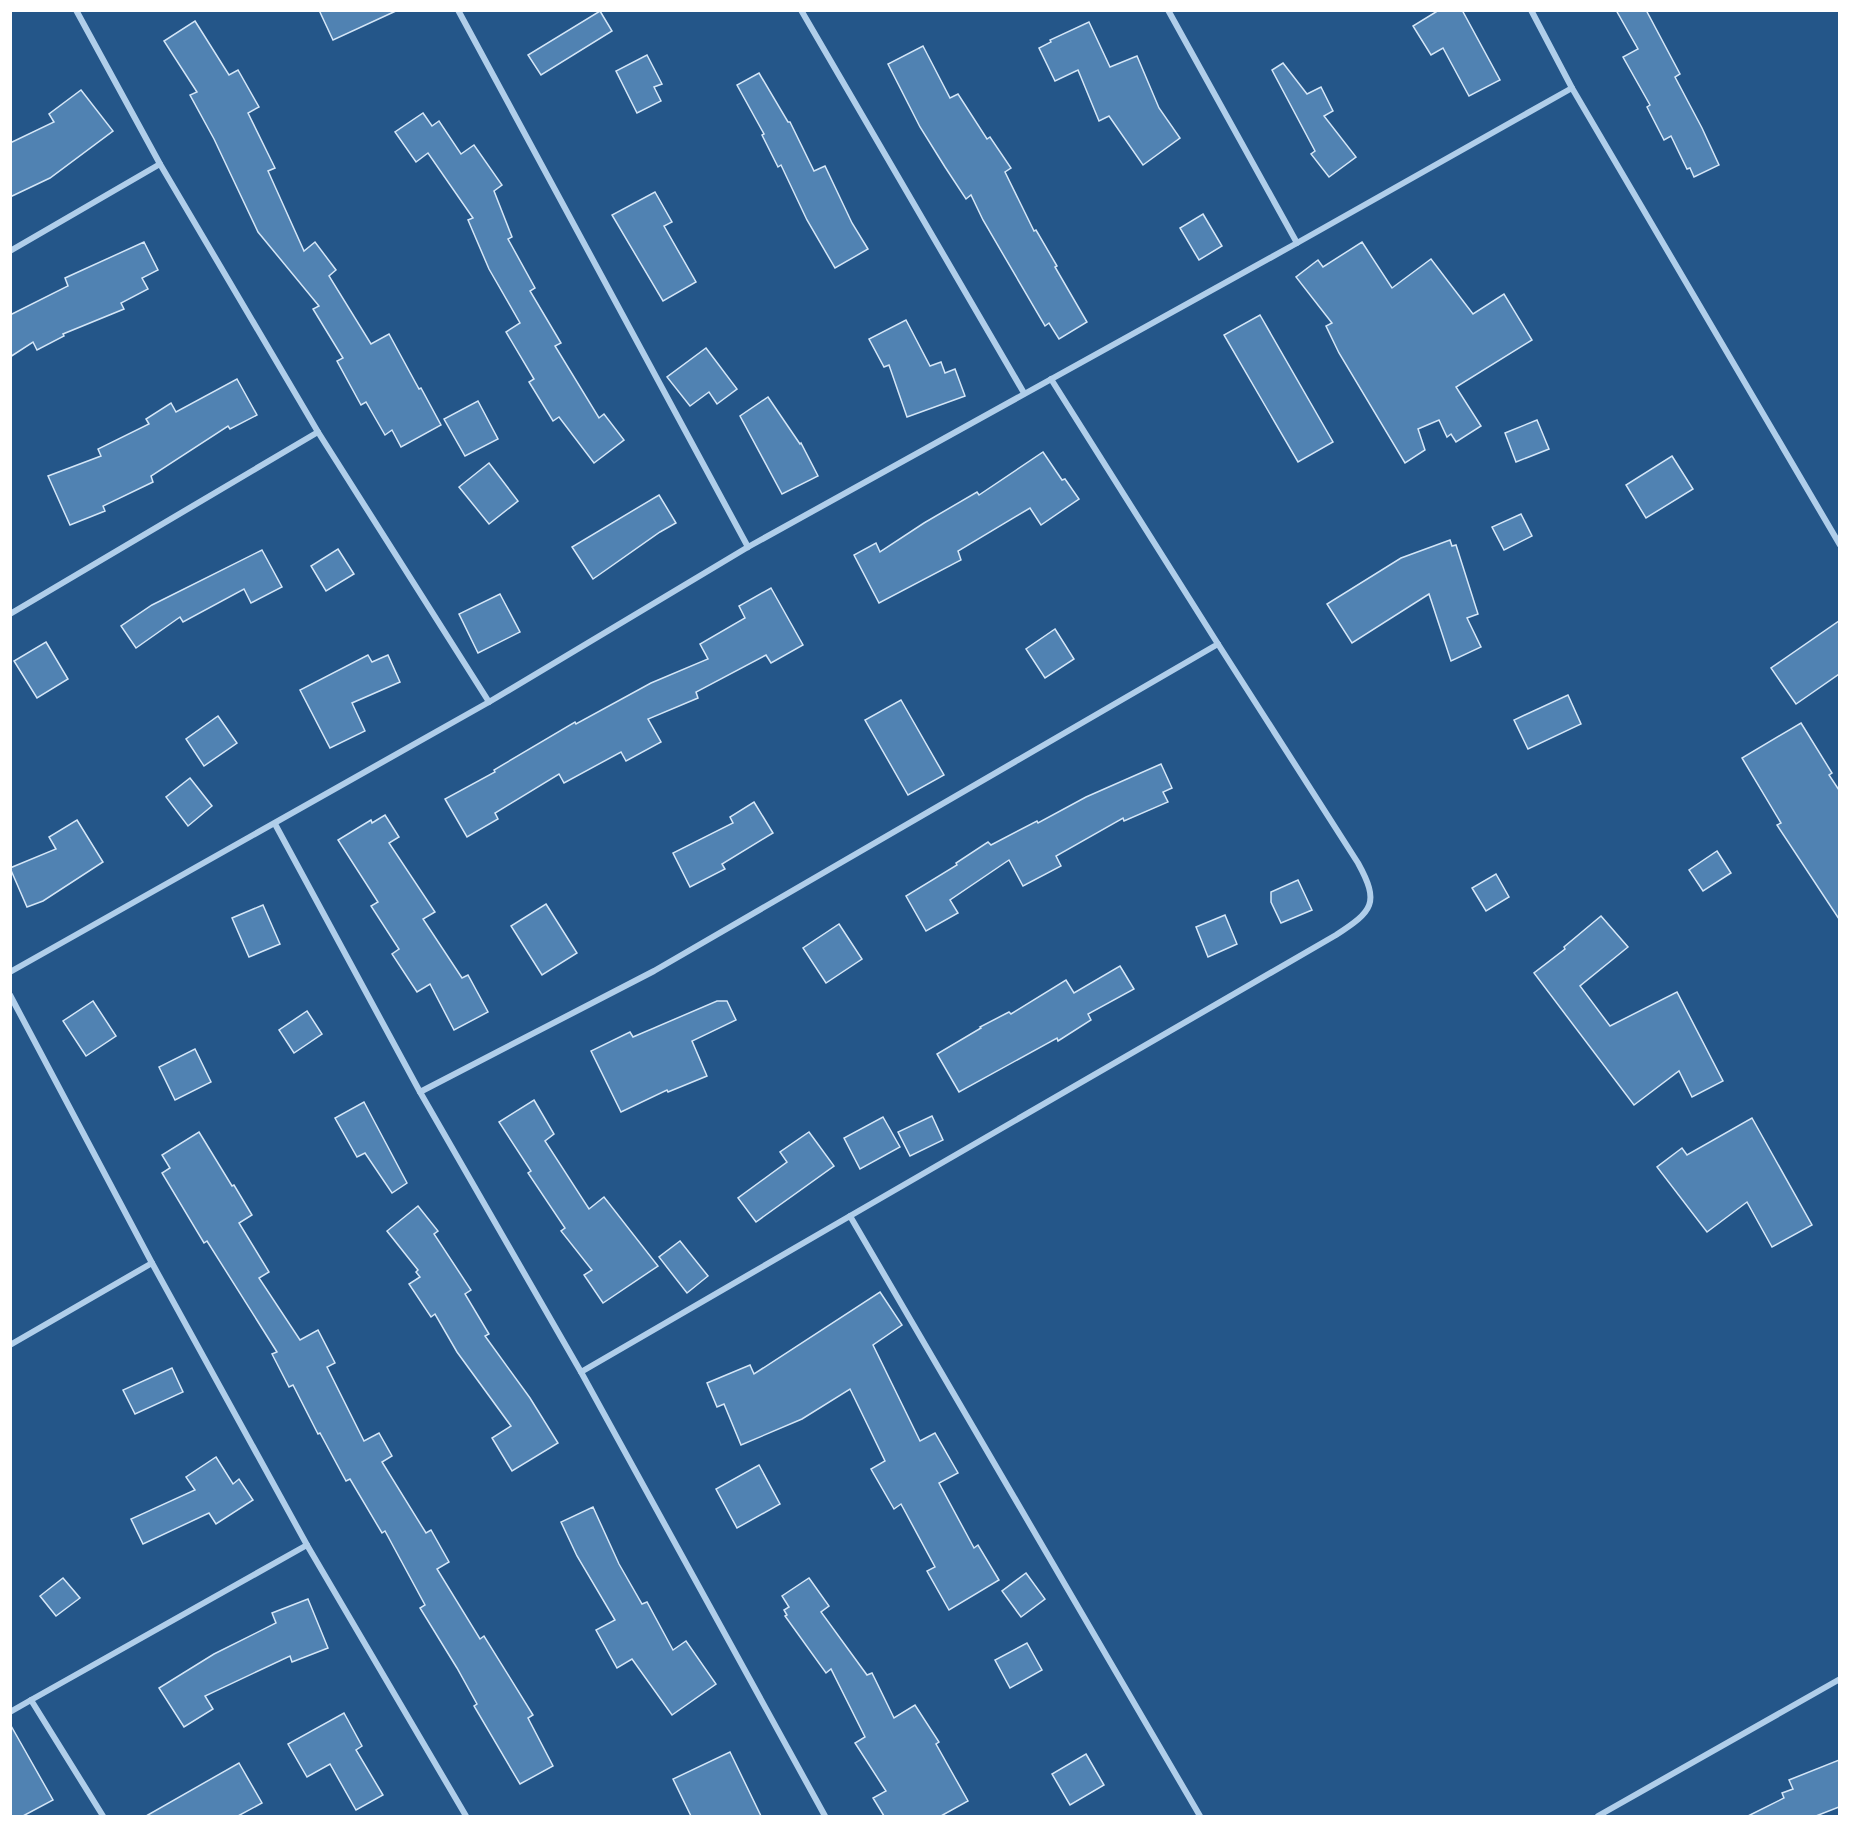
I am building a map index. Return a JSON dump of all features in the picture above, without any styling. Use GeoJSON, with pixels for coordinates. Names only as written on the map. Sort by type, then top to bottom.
{"type":"FeatureCollection","features":[{"type":"Feature","properties":{"kind":"street"},"geometry":{"type":"LineString","coordinates":[[76,10],[160,164],[318,432],[489,702]]}},
{"type":"Feature","properties":{"kind":"street"},"geometry":{"type":"LineString","coordinates":[[458,10],[748,547]]}},
{"type":"Feature","properties":{"kind":"street"},"geometry":{"type":"LineString","coordinates":[[801,10],[1024,393]]}},
{"type":"Feature","properties":{"kind":"street"},"geometry":{"type":"LineString","coordinates":[[1168,10],[1297,243]]}},
{"type":"Feature","properties":{"kind":"street"},"geometry":{"type":"LineString","coordinates":[[1531,10],[1572,88],[1837,536],[1839,545]]}},
{"type":"Feature","properties":{"kind":"street"},"geometry":{"type":"LineString","coordinates":[[10,972],[489,702],[748,547],[1572,88]]}},
{"type":"Feature","properties":{"kind":"street"},"geometry":{"type":"LineString","coordinates":[[10,251],[160,164]]}},
{"type":"Feature","properties":{"kind":"street"},"geometry":{"type":"LineString","coordinates":[[581,1372],[1336,935],[1355,923],[1369,907],[1372,900],[1370,888],[1361,869],[1051,379]]}},
{"type":"Feature","properties":{"kind":"street"},"geometry":{"type":"LineString","coordinates":[[10,614],[318,432]]}},
{"type":"Feature","properties":{"kind":"street"},"geometry":{"type":"LineString","coordinates":[[420,1092],[654,971],[1218,644]]}},
{"type":"Feature","properties":{"kind":"street"},"geometry":{"type":"LineString","coordinates":[[275,824],[420,1092],[581,1372],[825,1816]]}},
{"type":"Feature","properties":{"kind":"street"},"geometry":{"type":"LineString","coordinates":[[10,994],[152,1263],[307,1545],[466,1816]]}},
{"type":"Feature","properties":{"kind":"street"},"geometry":{"type":"LineString","coordinates":[[850,1216],[1200,1816]]}},
{"type":"Feature","properties":{"kind":"street"},"geometry":{"type":"LineString","coordinates":[[10,1345],[152,1263]]}},
{"type":"Feature","properties":{"kind":"street"},"geometry":{"type":"LineString","coordinates":[[10,1712],[307,1545]]}},
{"type":"Feature","properties":{"kind":"street"},"geometry":{"type":"LineString","coordinates":[[1598,1816],[1839,1679]]}},
{"type":"Feature","properties":{"kind":"street"},"geometry":{"type":"LineString","coordinates":[[31,1700],[103,1816]]}},
{"type":"Feature","properties":{"kind":"building"},"geometry":{"type":"Polygon","coordinates":[[[319,10],[398,10],[333,40],[319,10]]]}},
{"type":"Feature","properties":{"kind":"building"},"geometry":{"type":"Polygon","coordinates":[[[1439,10],[1462,10],[1500,80],[1469,96],[1443,48],[1431,55],[1413,26],[1439,10]]]}},
{"type":"Feature","properties":{"kind":"building"},"geometry":{"type":"Polygon","coordinates":[[[1616,10],[1646,10],[1680,74],[1675,77],[1719,165],[1694,177],[1690,168],[1687,169],[1671,136],[1664,140],[1647,107],[1650,105],[1623,57],[1638,49],[1616,10]]]}},
{"type":"Feature","properties":{"kind":"building"},"geometry":{"type":"Polygon","coordinates":[[[600,11],[612,31],[541,75],[528,55],[600,11]]]}},
{"type":"Feature","properties":{"kind":"building"},"geometry":{"type":"Polygon","coordinates":[[[195,21],[229,75],[238,70],[259,107],[248,113],[275,168],[268,171],[304,251],[315,242],[336,270],[329,276],[371,344],[389,334],[441,425],[401,447],[392,430],[385,435],[366,402],[361,405],[337,361],[343,358],[313,309],[319,306],[258,232],[214,139],[190,95],[197,92],[164,41],[195,21]]]}},
{"type":"Feature","properties":{"kind":"building"},"geometry":{"type":"Polygon","coordinates":[[[1089,22],[1110,67],[1137,56],[1159,108],[1180,138],[1143,165],[1109,116],[1099,121],[1078,70],[1055,81],[1039,48],[1051,42],[1050,40],[1089,22]]]}},
{"type":"Feature","properties":{"kind":"building"},"geometry":{"type":"Polygon","coordinates":[[[923,46],[950,98],[958,94],[987,139],[990,137],[1011,168],[1005,172],[1034,231],[1036,230],[1057,266],[1055,267],[1087,322],[1059,339],[1049,323],[1045,326],[983,220],[971,195],[966,199],[920,127],[888,64],[923,46]]]}},
{"type":"Feature","properties":{"kind":"building"},"geometry":{"type":"Polygon","coordinates":[[[647,55],[662,84],[654,87],[661,101],[637,113],[616,71],[647,55]]]}},
{"type":"Feature","properties":{"kind":"building"},"geometry":{"type":"Polygon","coordinates":[[[1283,63],[1307,94],[1321,87],[1333,111],[1324,116],[1356,157],[1329,177],[1311,154],[1315,151],[1272,70],[1283,63]]]}},
{"type":"Feature","properties":{"kind":"building"},"geometry":{"type":"Polygon","coordinates":[[[759,73],[790,122],[814,171],[825,166],[852,223],[868,249],[835,268],[807,220],[781,165],[778,167],[762,135],[764,134],[737,85],[759,73]]]}},
{"type":"Feature","properties":{"kind":"building"},"geometry":{"type":"Polygon","coordinates":[[[81,90],[113,131],[50,178],[10,197],[10,143],[54,122],[49,114],[81,90]]]}},
{"type":"Feature","properties":{"kind":"building"},"geometry":{"type":"Polygon","coordinates":[[[423,113],[432,126],[439,121],[461,154],[474,145],[502,185],[494,191],[512,237],[508,239],[535,288],[530,291],[561,343],[555,346],[599,418],[604,414],[624,440],[594,463],[559,417],[553,421],[529,382],[534,379],[506,332],[520,323],[489,269],[468,220],[473,218],[428,153],[416,162],[395,132],[423,113]]]}},
{"type":"Feature","properties":{"kind":"building"},"geometry":{"type":"Polygon","coordinates":[[[655,192],[672,222],[664,226],[696,282],[663,301],[612,215],[655,192]]]}},
{"type":"Feature","properties":{"kind":"building"},"geometry":{"type":"Polygon","coordinates":[[[1203,214],[1222,246],[1199,260],[1180,228],[1203,214]]]}},
{"type":"Feature","properties":{"kind":"building"},"geometry":{"type":"Polygon","coordinates":[[[144,242],[158,270],[142,278],[148,289],[121,303],[124,309],[63,334],[64,336],[37,350],[33,342],[10,357],[10,315],[68,286],[65,278],[144,242]]]}},
{"type":"Feature","properties":{"kind":"building"},"geometry":{"type":"Polygon","coordinates":[[[1362,242],[1392,288],[1431,259],[1473,314],[1504,294],[1532,340],[1456,387],[1481,426],[1456,442],[1451,434],[1447,437],[1439,420],[1418,429],[1425,450],[1405,463],[1339,353],[1326,326],[1332,323],[1296,277],[1318,260],[1323,267],[1362,242]]]}},
{"type":"Feature","properties":{"kind":"building"},"geometry":{"type":"Polygon","coordinates":[[[1260,315],[1333,442],[1298,462],[1224,335],[1260,315]]]}},
{"type":"Feature","properties":{"kind":"building"},"geometry":{"type":"Polygon","coordinates":[[[906,320],[930,366],[941,362],[945,373],[955,369],[965,396],[907,417],[889,365],[884,367],[869,339],[906,320]]]}},
{"type":"Feature","properties":{"kind":"building"},"geometry":{"type":"Polygon","coordinates":[[[706,348],[737,389],[717,404],[709,392],[690,406],[667,377],[706,348]]]}},
{"type":"Feature","properties":{"kind":"building"},"geometry":{"type":"Polygon","coordinates":[[[237,379],[257,415],[230,429],[228,426],[151,476],[153,482],[103,506],[105,511],[70,525],[48,476],[101,456],[98,449],[149,424],[146,419],[171,403],[176,412],[237,379]]]}},
{"type":"Feature","properties":{"kind":"building"},"geometry":{"type":"Polygon","coordinates":[[[768,397],[801,443],[818,476],[782,494],[740,416],[768,397]]]}},
{"type":"Feature","properties":{"kind":"building"},"geometry":{"type":"Polygon","coordinates":[[[478,401],[498,439],[465,456],[444,419],[478,401]]]}},
{"type":"Feature","properties":{"kind":"building"},"geometry":{"type":"Polygon","coordinates":[[[1537,420],[1549,449],[1516,462],[1505,433],[1537,420]]]}},
{"type":"Feature","properties":{"kind":"building"},"geometry":{"type":"Polygon","coordinates":[[[1043,452],[1062,480],[1065,479],[1079,499],[1041,525],[1030,508],[958,551],[961,560],[879,603],[854,555],[876,543],[880,552],[977,492],[979,495],[1043,452]]]}},
{"type":"Feature","properties":{"kind":"building"},"geometry":{"type":"Polygon","coordinates":[[[1672,456],[1693,489],[1646,518],[1626,485],[1672,456]]]}},
{"type":"Feature","properties":{"kind":"building"},"geometry":{"type":"Polygon","coordinates":[[[489,463],[518,501],[489,524],[459,487],[489,463]]]}},
{"type":"Feature","properties":{"kind":"building"},"geometry":{"type":"Polygon","coordinates":[[[659,495],[676,523],[593,579],[572,547],[659,495]]]}},
{"type":"Feature","properties":{"kind":"building"},"geometry":{"type":"Polygon","coordinates":[[[1521,514],[1532,536],[1504,550],[1492,527],[1521,514]]]}},
{"type":"Feature","properties":{"kind":"building"},"geometry":{"type":"Polygon","coordinates":[[[1450,540],[1452,546],[1456,545],[1478,614],[1467,618],[1481,647],[1451,661],[1429,594],[1352,643],[1327,604],[1401,558],[1450,540]]]}},
{"type":"Feature","properties":{"kind":"building"},"geometry":{"type":"Polygon","coordinates":[[[338,549],[354,574],[326,591],[311,566],[338,549]]]}},
{"type":"Feature","properties":{"kind":"building"},"geometry":{"type":"Polygon","coordinates":[[[262,550],[282,587],[251,603],[244,589],[183,622],[180,617],[136,648],[121,626],[152,605],[262,550]]]}},
{"type":"Feature","properties":{"kind":"building"},"geometry":{"type":"Polygon","coordinates":[[[771,588],[803,645],[771,663],[766,655],[696,692],[698,698],[648,719],[661,742],[626,761],[621,752],[564,783],[559,774],[495,813],[498,819],[467,837],[445,799],[495,772],[494,770],[575,722],[576,724],[651,683],[708,659],[700,644],[745,618],[739,606],[771,588]]]}},
{"type":"Feature","properties":{"kind":"building"},"geometry":{"type":"Polygon","coordinates":[[[500,594],[520,632],[478,653],[459,614],[500,594]]]}},
{"type":"Feature","properties":{"kind":"building"},"geometry":{"type":"Polygon","coordinates":[[[1839,621],[1839,674],[1796,704],[1771,668],[1839,621]]]}},
{"type":"Feature","properties":{"kind":"building"},"geometry":{"type":"Polygon","coordinates":[[[1055,629],[1074,659],[1045,678],[1026,649],[1055,629]]]}},
{"type":"Feature","properties":{"kind":"building"},"geometry":{"type":"Polygon","coordinates":[[[46,642],[68,679],[37,698],[14,661],[46,642]]]}},
{"type":"Feature","properties":{"kind":"building"},"geometry":{"type":"Polygon","coordinates":[[[368,655],[372,662],[388,655],[400,682],[352,703],[365,731],[330,748],[300,690],[368,655]]]}},
{"type":"Feature","properties":{"kind":"building"},"geometry":{"type":"Polygon","coordinates":[[[1568,695],[1581,724],[1528,749],[1514,720],[1568,695]]]}},
{"type":"Feature","properties":{"kind":"building"},"geometry":{"type":"Polygon","coordinates":[[[901,700],[944,775],[908,795],[865,720],[901,700]]]}},
{"type":"Feature","properties":{"kind":"building"},"geometry":{"type":"Polygon","coordinates":[[[218,716],[237,743],[204,766],[186,739],[218,716]]]}},
{"type":"Feature","properties":{"kind":"building"},"geometry":{"type":"Polygon","coordinates":[[[1801,723],[1832,773],[1829,775],[1839,790],[1839,919],[1777,825],[1781,823],[1742,758],[1801,723]]]}},
{"type":"Feature","properties":{"kind":"building"},"geometry":{"type":"Polygon","coordinates":[[[1161,764],[1172,788],[1163,792],[1168,802],[1124,821],[1123,818],[1056,856],[1061,866],[1023,886],[1009,860],[950,900],[958,913],[926,931],[906,896],[957,865],[956,863],[988,842],[991,845],[1086,797],[1161,764]]]}},
{"type":"Feature","properties":{"kind":"building"},"geometry":{"type":"Polygon","coordinates":[[[190,778],[212,806],[188,826],[166,797],[190,778]]]}},
{"type":"Feature","properties":{"kind":"building"},"geometry":{"type":"Polygon","coordinates":[[[754,802],[773,833],[722,864],[725,869],[690,887],[673,853],[733,823],[730,817],[754,802]]]}},
{"type":"Feature","properties":{"kind":"building"},"geometry":{"type":"Polygon","coordinates":[[[385,815],[399,837],[389,843],[435,912],[423,919],[462,978],[468,975],[488,1012],[454,1030],[430,984],[417,992],[392,954],[399,949],[371,906],[378,902],[338,840],[371,820],[372,823],[385,815]]]}},
{"type":"Feature","properties":{"kind":"building"},"geometry":{"type":"Polygon","coordinates":[[[77,820],[103,862],[43,901],[27,907],[10,868],[56,849],[49,837],[77,820]]]}},
{"type":"Feature","properties":{"kind":"building"},"geometry":{"type":"Polygon","coordinates":[[[1717,851],[1731,873],[1703,891],[1689,870],[1717,851]]]}},
{"type":"Feature","properties":{"kind":"building"},"geometry":{"type":"Polygon","coordinates":[[[1496,874],[1509,897],[1486,911],[1472,888],[1496,874]]]}},
{"type":"Feature","properties":{"kind":"building"},"geometry":{"type":"Polygon","coordinates":[[[1298,880],[1312,910],[1281,923],[1271,902],[1271,892],[1298,880]]]}},
{"type":"Feature","properties":{"kind":"building"},"geometry":{"type":"Polygon","coordinates":[[[546,904],[577,953],[542,975],[511,926],[546,904]]]}},
{"type":"Feature","properties":{"kind":"building"},"geometry":{"type":"Polygon","coordinates":[[[263,905],[280,944],[249,957],[232,918],[263,905]]]}},
{"type":"Feature","properties":{"kind":"building"},"geometry":{"type":"Polygon","coordinates":[[[1225,915],[1237,944],[1208,957],[1196,927],[1225,915]]]}},
{"type":"Feature","properties":{"kind":"building"},"geometry":{"type":"Polygon","coordinates":[[[1601,916],[1628,947],[1580,986],[1610,1026],[1677,992],[1723,1081],[1692,1097],[1679,1071],[1634,1105],[1534,973],[1565,949],[1564,947],[1601,916]]]}},
{"type":"Feature","properties":{"kind":"building"},"geometry":{"type":"Polygon","coordinates":[[[839,924],[862,959],[826,983],[803,948],[839,924]]]}},
{"type":"Feature","properties":{"kind":"building"},"geometry":{"type":"Polygon","coordinates":[[[1120,966],[1134,989],[1088,1014],[1091,1020],[1058,1041],[1057,1038],[959,1092],[937,1054],[980,1027],[1009,1012],[1011,1014],[1066,980],[1074,993],[1120,966]]]}},
{"type":"Feature","properties":{"kind":"building"},"geometry":{"type":"Polygon","coordinates":[[[93,1001],[116,1036],[86,1056],[63,1021],[93,1001]]]}},
{"type":"Feature","properties":{"kind":"building"},"geometry":{"type":"Polygon","coordinates":[[[717,1001],[727,1001],[736,1020],[692,1041],[707,1076],[668,1092],[667,1090],[621,1112],[591,1051],[630,1032],[633,1037],[717,1001]]]}},
{"type":"Feature","properties":{"kind":"building"},"geometry":{"type":"Polygon","coordinates":[[[307,1011],[322,1034],[294,1053],[279,1030],[307,1011]]]}},
{"type":"Feature","properties":{"kind":"building"},"geometry":{"type":"Polygon","coordinates":[[[195,1049],[211,1082],[175,1100],[159,1067],[195,1049]]]}},
{"type":"Feature","properties":{"kind":"building"},"geometry":{"type":"Polygon","coordinates":[[[534,1100],[554,1134],[545,1141],[589,1209],[604,1197],[658,1266],[603,1303],[584,1275],[592,1270],[561,1231],[565,1228],[528,1173],[531,1171],[499,1122],[534,1100]]]}},
{"type":"Feature","properties":{"kind":"building"},"geometry":{"type":"Polygon","coordinates":[[[364,1102],[407,1183],[392,1193],[365,1153],[357,1157],[335,1118],[364,1102]]]}},
{"type":"Feature","properties":{"kind":"building"},"geometry":{"type":"Polygon","coordinates":[[[932,1116],[943,1140],[910,1156],[898,1132],[932,1116]]]}},
{"type":"Feature","properties":{"kind":"building"},"geometry":{"type":"Polygon","coordinates":[[[883,1117],[900,1147],[860,1169],[844,1138],[883,1117]]]}},
{"type":"Feature","properties":{"kind":"building"},"geometry":{"type":"Polygon","coordinates":[[[1752,1118],[1812,1225],[1772,1247],[1747,1202],[1707,1232],[1657,1167],[1682,1148],[1687,1155],[1752,1118]]]}},
{"type":"Feature","properties":{"kind":"building"},"geometry":{"type":"Polygon","coordinates":[[[199,1132],[252,1215],[239,1223],[269,1272],[259,1278],[300,1340],[318,1330],[335,1363],[327,1367],[364,1441],[379,1433],[392,1456],[382,1462],[426,1533],[431,1530],[449,1562],[437,1569],[480,1639],[484,1636],[533,1715],[528,1718],[553,1766],[520,1784],[474,1706],[477,1704],[457,1668],[420,1608],[425,1605],[385,1531],[382,1533],[350,1479],[346,1481],[293,1385],[289,1387],[272,1354],[277,1352],[207,1241],[204,1243],[162,1173],[170,1168],[162,1155],[199,1132]]]}},
{"type":"Feature","properties":{"kind":"building"},"geometry":{"type":"Polygon","coordinates":[[[809,1132],[834,1166],[756,1222],[738,1198],[787,1162],[780,1152],[809,1132]]]}},
{"type":"Feature","properties":{"kind":"building"},"geometry":{"type":"Polygon","coordinates":[[[418,1206],[438,1231],[434,1234],[471,1290],[465,1294],[489,1334],[485,1336],[530,1398],[558,1443],[512,1471],[492,1438],[511,1426],[457,1352],[435,1314],[431,1317],[409,1284],[420,1277],[416,1272],[418,1270],[387,1231],[418,1206]]]}},
{"type":"Feature","properties":{"kind":"building"},"geometry":{"type":"Polygon","coordinates":[[[680,1241],[708,1276],[687,1293],[659,1257],[680,1241]]]}},
{"type":"Feature","properties":{"kind":"building"},"geometry":{"type":"Polygon","coordinates":[[[880,1292],[902,1325],[873,1345],[920,1441],[935,1433],[958,1473],[939,1483],[974,1548],[978,1545],[999,1580],[949,1610],[927,1571],[935,1567],[901,1504],[894,1509],[871,1469],[885,1461],[850,1389],[802,1419],[741,1445],[724,1404],[717,1407],[707,1383],[750,1365],[754,1374],[880,1292]]]}},
{"type":"Feature","properties":{"kind":"building"},"geometry":{"type":"Polygon","coordinates":[[[172,1368],[183,1392],[135,1414],[123,1390],[172,1368]]]}},
{"type":"Feature","properties":{"kind":"building"},"geometry":{"type":"Polygon","coordinates":[[[216,1457],[233,1484],[239,1479],[253,1500],[216,1524],[209,1513],[143,1544],[131,1519],[195,1490],[186,1477],[216,1457]]]}},
{"type":"Feature","properties":{"kind":"building"},"geometry":{"type":"Polygon","coordinates":[[[759,1465],[780,1504],[737,1528],[716,1489],[759,1465]]]}},
{"type":"Feature","properties":{"kind":"building"},"geometry":{"type":"Polygon","coordinates":[[[593,1507],[619,1564],[642,1604],[647,1602],[673,1650],[686,1641],[716,1684],[672,1715],[632,1659],[617,1668],[596,1630],[615,1620],[577,1556],[561,1522],[593,1507]]]}},
{"type":"Feature","properties":{"kind":"building"},"geometry":{"type":"Polygon","coordinates":[[[1026,1573],[1045,1599],[1021,1617],[1002,1591],[1026,1573]]]}},
{"type":"Feature","properties":{"kind":"building"},"geometry":{"type":"Polygon","coordinates":[[[63,1578],[80,1598],[56,1616],[40,1596],[63,1578]]]}},
{"type":"Feature","properties":{"kind":"building"},"geometry":{"type":"Polygon","coordinates":[[[809,1578],[829,1606],[821,1612],[867,1675],[872,1673],[894,1718],[915,1705],[939,1742],[936,1744],[968,1801],[941,1816],[884,1816],[873,1798],[886,1791],[855,1743],[865,1737],[831,1669],[826,1673],[785,1616],[787,1615],[784,1610],[789,1607],[782,1596],[809,1578]]]}},
{"type":"Feature","properties":{"kind":"building"},"geometry":{"type":"Polygon","coordinates":[[[308,1599],[328,1648],[292,1662],[290,1656],[205,1696],[213,1709],[184,1727],[159,1688],[214,1654],[276,1623],[272,1613],[308,1599]]]}},
{"type":"Feature","properties":{"kind":"building"},"geometry":{"type":"Polygon","coordinates":[[[1027,1643],[1042,1670],[1010,1688],[995,1660],[1027,1643]]]}},
{"type":"Feature","properties":{"kind":"building"},"geometry":{"type":"Polygon","coordinates":[[[344,1713],[362,1746],[356,1750],[383,1795],[356,1810],[330,1764],[307,1777],[288,1744],[344,1713]]]}},
{"type":"Feature","properties":{"kind":"building"},"geometry":{"type":"Polygon","coordinates":[[[10,1724],[53,1800],[23,1816],[10,1816],[10,1724]]]}},
{"type":"Feature","properties":{"kind":"building"},"geometry":{"type":"Polygon","coordinates":[[[730,1752],[761,1816],[691,1816],[673,1779],[730,1752]]]}},
{"type":"Feature","properties":{"kind":"building"},"geometry":{"type":"Polygon","coordinates":[[[1086,1754],[1104,1785],[1070,1805],[1052,1774],[1086,1754]]]}},
{"type":"Feature","properties":{"kind":"building"},"geometry":{"type":"Polygon","coordinates":[[[1839,1760],[1839,1807],[1816,1816],[1748,1816],[1784,1798],[1782,1793],[1793,1789],[1789,1780],[1839,1760]]]}},
{"type":"Feature","properties":{"kind":"building"},"geometry":{"type":"Polygon","coordinates":[[[239,1763],[262,1803],[238,1816],[146,1816],[239,1763]]]}}]}
